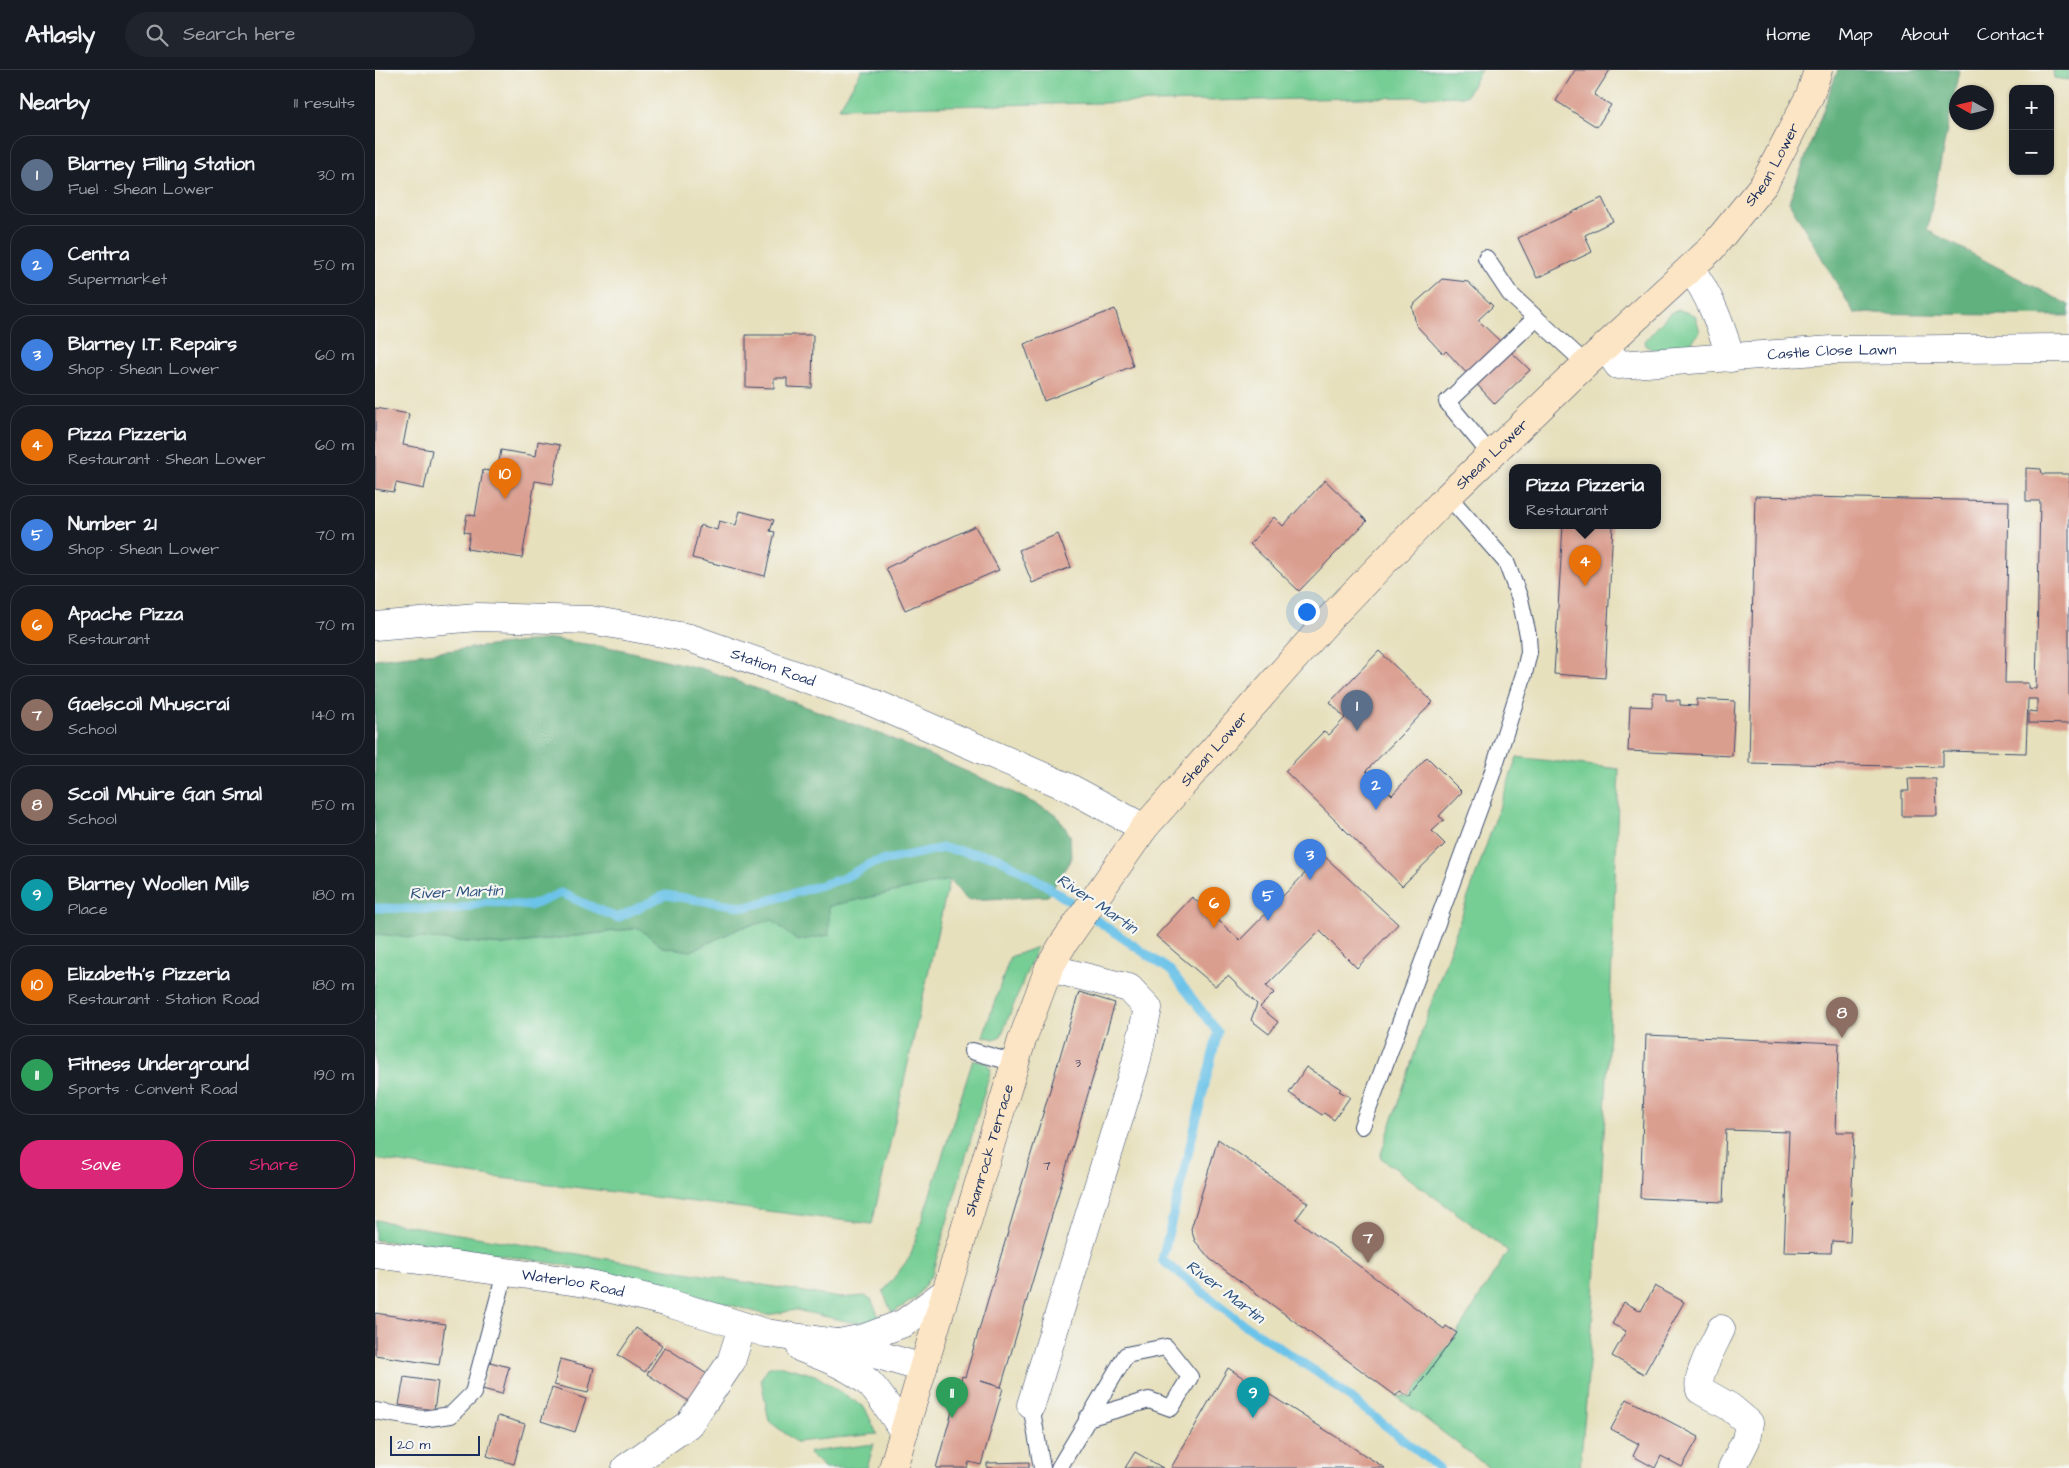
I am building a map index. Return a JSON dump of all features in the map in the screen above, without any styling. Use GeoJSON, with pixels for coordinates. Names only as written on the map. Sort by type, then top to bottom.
{"type":"FeatureCollection","features":[{"type":"Feature","properties":{"kind":"main road","name":"Shean Lower"},"geometry":{"type":"LineString","coordinates":[[1144,828],[1331,617],[1448,496],[1711,249],[1764,184],[1810,95],[1819,70]]}},
{"type":"Feature","properties":{"kind":"main road","name":"Shamrock Terrace"},"geometry":{"type":"LineString","coordinates":[[896,1466],[923,1368],[1015,1063],[1037,998],[1049,968],[1144,828]]}},
{"type":"Feature","properties":{"kind":"street"},"geometry":{"type":"LineString","coordinates":[[1690,269],[1700,282],[1723,332],[1731,358]]}},
{"type":"Feature","properties":{"kind":"street","name":"Castle Close Lawn"},"geometry":{"type":"LineString","coordinates":[[1596,355],[1618,366],[1832,350],[2069,348]]}},
{"type":"Feature","properties":{"kind":"street","name":"Station Road"},"geometry":{"type":"LineString","coordinates":[[375,626],[477,617],[591,620],[690,638],[867,700],[1070,788],[1144,828]]}},
{"type":"Feature","properties":{"kind":"street"},"geometry":{"type":"LineString","coordinates":[[1031,1405],[1136,1063],[1148,1008],[1129,988],[1049,968]]}},
{"type":"Feature","properties":{"kind":"street","name":"Waterloo Road"},"geometry":{"type":"LineString","coordinates":[[375,1254],[585,1284],[665,1302],[754,1330],[843,1366],[869,1383],[904,1432]]}},
{"type":"Feature","properties":{"kind":"street"},"geometry":{"type":"LineString","coordinates":[[837,1343],[864,1338],[903,1323],[946,1292]]}},
{"type":"Feature","properties":{"kind":"street"},"geometry":{"type":"LineString","coordinates":[[1721,1329],[1701,1374],[1699,1386],[1700,1390],[1730,1407],[1749,1423],[1746,1440],[1732,1468]]}},
{"type":"Feature","properties":{"kind":"street"},"geometry":{"type":"LineString","coordinates":[[627,1468],[689,1424],[754,1330]]}},
{"type":"Feature","properties":{"kind":"street","name":"Waterloo Road"},"geometry":{"type":"LineString","coordinates":[[754,1330],[837,1343],[923,1368]]}},
{"type":"Feature","properties":{"kind":"lane"},"geometry":{"type":"LineString","coordinates":[[1486,258],[1510,294],[1536,318],[1596,355]]}},
{"type":"Feature","properties":{"kind":"lane"},"geometry":{"type":"LineString","coordinates":[[1491,455],[1447,402],[1536,318]]}},
{"type":"Feature","properties":{"kind":"lane"},"geometry":{"type":"LineString","coordinates":[[1362,1126],[1491,777],[1525,674],[1529,652],[1528,635],[1520,599],[1506,562],[1448,496]]}},
{"type":"Feature","properties":{"kind":"lane"},"geometry":{"type":"LineString","coordinates":[[972,1050],[1015,1063]]}},
{"type":"Feature","properties":{"kind":"lane"},"geometry":{"type":"LineString","coordinates":[[375,1411],[422,1419],[451,1415],[473,1393],[505,1273]]}},
{"type":"Feature","properties":{"kind":"lane"},"geometry":{"type":"LineString","coordinates":[[1059,1468],[1087,1418],[1125,1355],[1166,1347],[1191,1377],[1171,1408],[1149,1400],[1087,1418]]}},
{"type":"Feature","properties":{"kind":"lane"},"geometry":{"type":"LineString","coordinates":[[1031,1405],[1042,1468]]}},
{"type":"Feature","properties":{"kind":"green space"},"geometry":{"type":"Polygon","coordinates":[[[862,70],[1481,70],[1466,96],[839,108],[862,70]]]}},
{"type":"Feature","properties":{"kind":"green space"},"geometry":{"type":"Polygon","coordinates":[[[1838,70],[1959,70],[1956,85],[1949,85],[1949,120],[1927,230],[2069,305],[2069,316],[1854,313],[1789,202],[1838,70]]]}},
{"type":"Feature","properties":{"kind":"green space"},"geometry":{"type":"Polygon","coordinates":[[[2053,70],[2069,70],[2069,80],[2054,78],[2053,70]]]}},
{"type":"Feature","properties":{"kind":"green space"},"geometry":{"type":"Polygon","coordinates":[[[1679,310],[1695,315],[1700,332],[1689,346],[1653,350],[1646,346],[1645,341],[1670,313],[1679,310]]]}},
{"type":"Feature","properties":{"kind":"green space"},"geometry":{"type":"Polygon","coordinates":[[[552,639],[619,649],[703,669],[883,735],[1002,787],[1056,814],[1070,835],[1071,859],[1048,896],[967,900],[949,880],[829,906],[829,935],[797,941],[772,920],[740,928],[691,951],[662,947],[639,928],[503,945],[375,934],[375,659],[552,639]]]}},
{"type":"Feature","properties":{"kind":"green space"},"geometry":{"type":"Polygon","coordinates":[[[1517,757],[1619,769],[1600,1207],[1580,1468],[1489,1468],[1396,1396],[1410,1397],[1457,1333],[1508,1251],[1380,1157],[1517,757]]]}},
{"type":"Feature","properties":{"kind":"green space"},"geometry":{"type":"Polygon","coordinates":[[[949,880],[872,1224],[477,1175],[375,1159],[375,934],[503,945],[640,928],[662,947],[691,951],[740,928],[829,906],[949,880]]]}},
{"type":"Feature","properties":{"kind":"green space"},"geometry":{"type":"Polygon","coordinates":[[[1037,947],[1001,1036],[994,1039],[983,1036],[1010,957],[1037,947]]]}},
{"type":"Feature","properties":{"kind":"green space"},"geometry":{"type":"Polygon","coordinates":[[[973,1060],[986,1063],[991,1069],[932,1274],[916,1298],[892,1313],[883,1292],[910,1257],[973,1060]]]}},
{"type":"Feature","properties":{"kind":"green space"},"geometry":{"type":"Polygon","coordinates":[[[375,1220],[840,1298],[865,1296],[871,1299],[880,1319],[868,1322],[850,1322],[796,1310],[767,1315],[565,1265],[473,1251],[375,1240],[375,1220]]]}},
{"type":"Feature","properties":{"kind":"green space"},"geometry":{"type":"Polygon","coordinates":[[[769,1366],[782,1366],[815,1375],[865,1408],[877,1434],[796,1442],[769,1421],[761,1379],[769,1366]]]}},
{"type":"Feature","properties":{"kind":"green space"},"geometry":{"type":"Polygon","coordinates":[[[874,1444],[867,1468],[825,1468],[809,1454],[810,1452],[874,1444]]]}},
{"type":"Feature","properties":{"kind":"building"},"geometry":{"type":"Polygon","coordinates":[[[1575,70],[1610,70],[1594,95],[1611,105],[1597,127],[1556,101],[1575,70]]]}},
{"type":"Feature","properties":{"kind":"building"},"geometry":{"type":"Polygon","coordinates":[[[1602,198],[1613,221],[1585,235],[1592,252],[1537,278],[1518,238],[1602,198]]]}},
{"type":"Feature","properties":{"kind":"building"},"geometry":{"type":"Polygon","coordinates":[[[1442,279],[1468,282],[1493,306],[1478,320],[1530,370],[1495,404],[1446,351],[1443,354],[1416,325],[1412,306],[1442,279]]]}},
{"type":"Feature","properties":{"kind":"building"},"geometry":{"type":"Polygon","coordinates":[[[1115,309],[1133,366],[1044,401],[1024,344],[1115,309]]]}},
{"type":"Feature","properties":{"kind":"building"},"geometry":{"type":"Polygon","coordinates":[[[746,335],[813,335],[812,388],[787,387],[787,378],[774,378],[774,388],[746,387],[746,335]]]}},
{"type":"Feature","properties":{"kind":"building"},"geometry":{"type":"Polygon","coordinates":[[[375,408],[409,414],[403,445],[432,450],[424,489],[396,483],[394,492],[375,489],[375,408]]]}},
{"type":"Feature","properties":{"kind":"building"},"geometry":{"type":"Polygon","coordinates":[[[538,441],[560,445],[553,484],[535,481],[522,558],[467,549],[470,533],[464,532],[467,514],[475,516],[483,470],[497,472],[501,450],[536,456],[538,441]]]}},
{"type":"Feature","properties":{"kind":"building"},"geometry":{"type":"Polygon","coordinates":[[[2026,468],[2041,469],[2042,474],[2069,474],[2069,724],[2029,723],[2029,711],[2037,712],[2037,699],[2028,699],[2026,753],[1943,751],[1943,767],[1749,763],[1755,496],[2009,501],[2005,683],[2028,683],[2028,688],[2036,689],[2040,501],[2026,501],[2026,468]]]}},
{"type":"Feature","properties":{"kind":"building"},"geometry":{"type":"Polygon","coordinates":[[[1325,480],[1367,521],[1299,591],[1250,544],[1274,517],[1283,526],[1325,480]]]}},
{"type":"Feature","properties":{"kind":"building"},"geometry":{"type":"Polygon","coordinates":[[[740,511],[774,520],[770,531],[775,532],[765,576],[692,558],[700,525],[717,530],[719,521],[736,525],[740,511]]]}},
{"type":"Feature","properties":{"kind":"building"},"geometry":{"type":"Polygon","coordinates":[[[975,526],[999,570],[905,610],[886,568],[975,526]]]}},
{"type":"Feature","properties":{"kind":"building"},"geometry":{"type":"Polygon","coordinates":[[[1563,529],[1613,529],[1605,678],[1554,674],[1563,529]]]}},
{"type":"Feature","properties":{"kind":"building"},"geometry":{"type":"Polygon","coordinates":[[[1058,534],[1071,567],[1032,583],[1019,550],[1058,534]]]}},
{"type":"Feature","properties":{"kind":"building"},"geometry":{"type":"Polygon","coordinates":[[[1379,651],[1433,702],[1366,771],[1392,795],[1427,757],[1462,792],[1439,816],[1444,820],[1432,831],[1445,844],[1402,886],[1285,771],[1324,731],[1329,735],[1345,718],[1330,702],[1379,651]]]}},
{"type":"Feature","properties":{"kind":"building"},"geometry":{"type":"Polygon","coordinates":[[[1653,693],[1666,694],[1666,700],[1680,700],[1680,705],[1697,706],[1697,699],[1735,701],[1732,756],[1628,751],[1630,706],[1652,707],[1653,693]]]}},
{"type":"Feature","properties":{"kind":"building"},"geometry":{"type":"Polygon","coordinates":[[[1908,779],[1936,779],[1937,816],[1902,816],[1902,791],[1909,791],[1908,779]]]}},
{"type":"Feature","properties":{"kind":"building"},"geometry":{"type":"Polygon","coordinates":[[[1323,855],[1398,924],[1357,968],[1320,931],[1266,986],[1274,993],[1260,1007],[1278,1022],[1269,1034],[1251,1020],[1257,1004],[1228,976],[1215,986],[1156,936],[1192,897],[1240,940],[1323,855]]]}},
{"type":"Feature","properties":{"kind":"building"},"geometry":{"type":"Polygon","coordinates":[[[1079,992],[1115,1003],[1001,1387],[981,1381],[1003,1388],[981,1465],[969,1462],[967,1468],[936,1468],[962,1376],[965,1377],[1079,992]]]}},
{"type":"Feature","properties":{"kind":"building"},"geometry":{"type":"Polygon","coordinates":[[[1646,1035],[1839,1043],[1836,1132],[1854,1132],[1850,1242],[1832,1241],[1831,1253],[1784,1252],[1789,1132],[1726,1130],[1723,1202],[1640,1198],[1646,1035]]]}},
{"type":"Feature","properties":{"kind":"building"},"geometry":{"type":"Polygon","coordinates":[[[1306,1067],[1341,1089],[1339,1091],[1350,1097],[1334,1120],[1324,1113],[1322,1115],[1289,1093],[1306,1067]]]}},
{"type":"Feature","properties":{"kind":"building"},"geometry":{"type":"Polygon","coordinates":[[[1218,1139],[1308,1203],[1296,1219],[1444,1329],[1446,1326],[1457,1333],[1410,1397],[1400,1391],[1396,1396],[1210,1259],[1195,1241],[1191,1229],[1218,1139]]]}},
{"type":"Feature","properties":{"kind":"building"},"geometry":{"type":"Polygon","coordinates":[[[1655,1286],[1684,1302],[1644,1374],[1612,1356],[1626,1331],[1612,1324],[1624,1302],[1641,1311],[1655,1286]]]}},
{"type":"Feature","properties":{"kind":"building"},"geometry":{"type":"Polygon","coordinates":[[[375,1313],[445,1324],[439,1365],[375,1355],[375,1313]]]}},
{"type":"Feature","properties":{"kind":"building"},"geometry":{"type":"Polygon","coordinates":[[[636,1328],[662,1345],[645,1372],[618,1355],[636,1328]]]}},
{"type":"Feature","properties":{"kind":"building"},"geometry":{"type":"Polygon","coordinates":[[[665,1347],[710,1376],[693,1404],[647,1374],[665,1347]]]}},
{"type":"Feature","properties":{"kind":"building"},"geometry":{"type":"Polygon","coordinates":[[[560,1359],[594,1368],[588,1393],[554,1385],[560,1359]]]}},
{"type":"Feature","properties":{"kind":"building"},"geometry":{"type":"Polygon","coordinates":[[[490,1362],[509,1367],[502,1394],[482,1389],[490,1362]]]}},
{"type":"Feature","properties":{"kind":"building"},"geometry":{"type":"Polygon","coordinates":[[[1228,1368],[1385,1468],[1171,1468],[1228,1368]]]}},
{"type":"Feature","properties":{"kind":"building"},"geometry":{"type":"Polygon","coordinates":[[[404,1377],[438,1382],[434,1410],[399,1405],[404,1377]]]}},
{"type":"Feature","properties":{"kind":"building"},"geometry":{"type":"Polygon","coordinates":[[[552,1388],[586,1399],[575,1432],[541,1421],[552,1388]]]}},
{"type":"Feature","properties":{"kind":"building"},"geometry":{"type":"Polygon","coordinates":[[[1627,1399],[1699,1437],[1682,1467],[1661,1456],[1655,1468],[1633,1456],[1639,1444],[1611,1429],[1627,1399]]]}},
{"type":"Feature","properties":{"kind":"building"},"geometry":{"type":"Polygon","coordinates":[[[498,1416],[525,1424],[514,1464],[487,1456],[498,1416]]]}},
{"type":"Feature","properties":{"kind":"building"},"geometry":{"type":"Polygon","coordinates":[[[1135,1452],[1163,1468],[1125,1468],[1135,1452]]]}},
{"type":"Feature","properties":{"kind":"building"},"geometry":{"type":"Polygon","coordinates":[[[1029,1462],[1029,1468],[987,1468],[987,1463],[1029,1462]]]}},
{"type":"Feature","properties":{"kind":"waterway","name":"River Martin"},"geometry":{"type":"LineString","coordinates":[[375,908],[452,910],[488,902],[530,906],[561,893],[617,918],[665,895],[747,907],[842,879],[872,863],[943,848],[997,857],[1044,884],[1171,971],[1218,1032],[1162,1260],[1242,1323],[1324,1377],[1439,1468]]}},
{"type":"Feature","properties":{"kind":"place","name":"Elizabeth's Pizzeria"},"geometry":{"type":"Point","coordinates":[505,499]}},
{"type":"Feature","properties":{"kind":"place","name":"Pizza Pizzeria"},"geometry":{"type":"Point","coordinates":[1585,586]}},
{"type":"Feature","properties":{"kind":"place","name":"Blarney Filling Station"},"geometry":{"type":"Point","coordinates":[1357,731]}},
{"type":"Feature","properties":{"kind":"place","name":"Centra"},"geometry":{"type":"Point","coordinates":[1376,810]}},
{"type":"Feature","properties":{"kind":"place","name":"Blarney I.T. Repairs"},"geometry":{"type":"Point","coordinates":[1310,880]}},
{"type":"Feature","properties":{"kind":"place","name":"Number 21"},"geometry":{"type":"Point","coordinates":[1268,921]}},
{"type":"Feature","properties":{"kind":"place","name":"Apache Pizza"},"geometry":{"type":"Point","coordinates":[1214,928]}},
{"type":"Feature","properties":{"kind":"place","name":"Scoil Mhuire Gan Smal"},"geometry":{"type":"Point","coordinates":[1842,1038]}},
{"type":"Feature","properties":{"kind":"place","name":"Gaelscoil Mhuscraí"},"geometry":{"type":"Point","coordinates":[1368,1263]}},
{"type":"Feature","properties":{"kind":"place","name":"Fitness Underground"},"geometry":{"type":"Point","coordinates":[952,1418]}},
{"type":"Feature","properties":{"kind":"place","name":"Blarney Woollen Mills"},"geometry":{"type":"Point","coordinates":[1253,1418]}}]}
